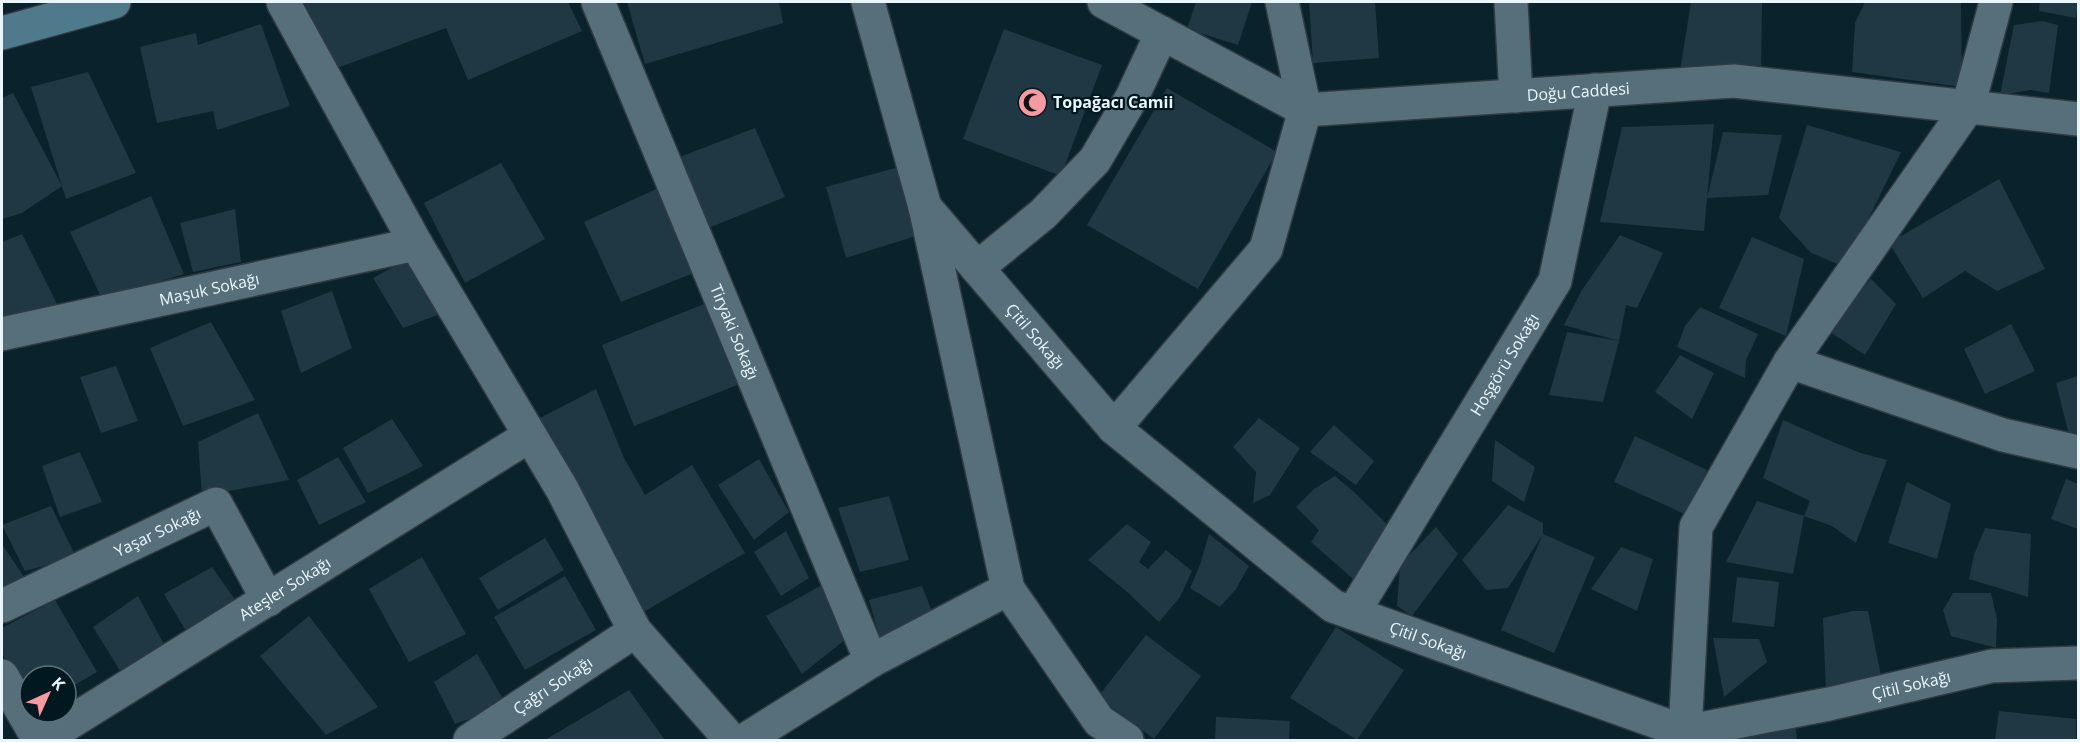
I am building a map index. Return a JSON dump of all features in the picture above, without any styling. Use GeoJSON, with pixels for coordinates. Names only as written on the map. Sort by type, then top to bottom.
{"type":"FeatureCollection","features":[{"type":"Feature","properties":{"kind":"street"},"geometry":{"type":"LineString","coordinates":[[2,33],[114,2]]}},
{"type":"Feature","properties":{"kind":"street"},"geometry":{"type":"LineString","coordinates":[[283,2],[416,244],[562,489],[635,631],[731,741]]}},
{"type":"Feature","properties":{"kind":"street","name":"Tiryaki Sokağı"},"geometry":{"type":"LineString","coordinates":[[598,2],[872,661]]}},
{"type":"Feature","properties":{"kind":"street"},"geometry":{"type":"LineString","coordinates":[[868,2],[925,207],[1008,589],[1099,722],[1127,741]]}},
{"type":"Feature","properties":{"kind":"street"},"geometry":{"type":"LineString","coordinates":[[1104,2],[1305,110]]}},
{"type":"Feature","properties":{"kind":"street"},"geometry":{"type":"LineString","coordinates":[[1114,428],[1266,249],[1305,110],[1282,2]]}},
{"type":"Feature","properties":{"kind":"street"},"geometry":{"type":"LineString","coordinates":[[1511,2],[1516,96]]}},
{"type":"Feature","properties":{"kind":"street"},"geometry":{"type":"LineString","coordinates":[[1687,736],[1696,527],[1790,362],[1968,107],[1996,2]]}},
{"type":"Feature","properties":{"kind":"street"},"geometry":{"type":"LineString","coordinates":[[977,268],[1043,214],[1095,160],[1132,97],[1162,33]]}},
{"type":"Feature","properties":{"kind":"street","name":"Doğu Caddesi"},"geometry":{"type":"LineString","coordinates":[[1305,110],[1734,81],[2079,119]]}},
{"type":"Feature","properties":{"kind":"street","name":"Hoşgörü Sokağı"},"geometry":{"type":"LineString","coordinates":[[1353,613],[1555,281],[1595,90]]}},
{"type":"Feature","properties":{"kind":"street","name":"Çitil Sokağı"},"geometry":{"type":"LineString","coordinates":[[925,207],[1114,428],[1333,606],[1687,736],[1992,666],[2079,663]]}},
{"type":"Feature","properties":{"kind":"street","name":"Maşuk Sokağı"},"geometry":{"type":"LineString","coordinates":[[2,334],[416,244]]}},
{"type":"Feature","properties":{"kind":"street"},"geometry":{"type":"LineString","coordinates":[[1790,362],[2002,435],[2079,452]]}},
{"type":"Feature","properties":{"kind":"street","name":"Ateşler Sokağı"},"geometry":{"type":"LineString","coordinates":[[41,741],[529,436]]}},
{"type":"Feature","properties":{"kind":"street","name":"Yaşar Sokağı"},"geometry":{"type":"LineString","coordinates":[[2,606],[216,504],[268,600]]}},
{"type":"Feature","properties":{"kind":"street"},"geometry":{"type":"LineString","coordinates":[[745,741],[872,661],[1008,589]]}},
{"type":"Feature","properties":{"kind":"street","name":"Çağrı Sokağı"},"geometry":{"type":"LineString","coordinates":[[470,741],[635,631]]}},
{"type":"Feature","properties":{"kind":"street"},"geometry":{"type":"LineString","coordinates":[[2,676],[41,741]]}},
{"type":"Feature","properties":{"kind":"building"},"geometry":{"type":"Polygon","coordinates":[[[568,2],[582,31],[468,80],[446,28],[329,71],[301,3],[568,2]]]}},
{"type":"Feature","properties":{"kind":"building"},"geometry":{"type":"Polygon","coordinates":[[[627,2],[779,2],[783,23],[645,64],[627,2]]]}},
{"type":"Feature","properties":{"kind":"building"},"geometry":{"type":"Polygon","coordinates":[[[1196,2],[1252,2],[1238,45],[1187,29],[1196,2]]]}},
{"type":"Feature","properties":{"kind":"building"},"geometry":{"type":"Polygon","coordinates":[[[1309,2],[1375,2],[1379,58],[1313,63],[1309,2]]]}},
{"type":"Feature","properties":{"kind":"building"},"geometry":{"type":"Polygon","coordinates":[[[1691,2],[1762,2],[1761,78],[1679,77],[1691,2]]]}},
{"type":"Feature","properties":{"kind":"building"},"geometry":{"type":"Polygon","coordinates":[[[1865,2],[1961,2],[1962,87],[1852,72],[1855,23],[1865,2]]]}},
{"type":"Feature","properties":{"kind":"building"},"geometry":{"type":"Polygon","coordinates":[[[2040,2],[2078,2],[2076,18],[2039,11],[2040,2]]]}},
{"type":"Feature","properties":{"kind":"building"},"geometry":{"type":"Polygon","coordinates":[[[2042,21],[2058,25],[2049,93],[2031,90],[2000,95],[2014,25],[2042,21]]]}},
{"type":"Feature","properties":{"kind":"building"},"geometry":{"type":"Polygon","coordinates":[[[261,24],[290,106],[217,130],[213,111],[157,123],[140,47],[196,33],[198,45],[261,24]]]}},
{"type":"Feature","properties":{"kind":"building","name":"Topağacı Camii"},"geometry":{"type":"Polygon","coordinates":[[[1004,29],[1102,65],[1061,176],[963,139],[1004,29]]]}},
{"type":"Feature","properties":{"kind":"building"},"geometry":{"type":"Polygon","coordinates":[[[88,72],[136,173],[66,199],[31,87],[88,72]]]}},
{"type":"Feature","properties":{"kind":"building"},"geometry":{"type":"Polygon","coordinates":[[[1167,88],[1277,152],[1198,289],[1087,225],[1167,88]]]}},
{"type":"Feature","properties":{"kind":"building"},"geometry":{"type":"Polygon","coordinates":[[[13,93],[62,186],[22,213],[2,219],[2,98],[13,93]]]}},
{"type":"Feature","properties":{"kind":"building"},"geometry":{"type":"Polygon","coordinates":[[[1714,124],[1704,231],[1600,222],[1622,127],[1714,124]]]}},
{"type":"Feature","properties":{"kind":"building"},"geometry":{"type":"Polygon","coordinates":[[[1807,125],[1901,152],[1845,267],[1811,253],[1779,218],[1807,125]]]}},
{"type":"Feature","properties":{"kind":"building"},"geometry":{"type":"Polygon","coordinates":[[[755,128],[785,197],[706,229],[677,158],[755,128]]]}},
{"type":"Feature","properties":{"kind":"building"},"geometry":{"type":"Polygon","coordinates":[[[1723,132],[1782,135],[1768,195],[1707,198],[1723,132]]]}},
{"type":"Feature","properties":{"kind":"building"},"geometry":{"type":"Polygon","coordinates":[[[501,163],[545,239],[465,283],[424,203],[501,163]]]}},
{"type":"Feature","properties":{"kind":"building"},"geometry":{"type":"Polygon","coordinates":[[[906,165],[925,233],[846,258],[826,187],[906,165]]]}},
{"type":"Feature","properties":{"kind":"building"},"geometry":{"type":"Polygon","coordinates":[[[1999,179],[2045,269],[1997,291],[1965,271],[1923,298],[1889,243],[1999,179]]]}},
{"type":"Feature","properties":{"kind":"building"},"geometry":{"type":"Polygon","coordinates":[[[665,185],[701,270],[621,302],[584,222],[665,185]]]}},
{"type":"Feature","properties":{"kind":"building"},"geometry":{"type":"Polygon","coordinates":[[[151,196],[184,274],[102,299],[70,232],[151,196]]]}},
{"type":"Feature","properties":{"kind":"building"},"geometry":{"type":"Polygon","coordinates":[[[235,209],[241,262],[193,272],[180,223],[235,209]]]}},
{"type":"Feature","properties":{"kind":"building"},"geometry":{"type":"Polygon","coordinates":[[[22,234],[59,308],[2,318],[2,242],[22,234]]]}},
{"type":"Feature","properties":{"kind":"building"},"geometry":{"type":"Polygon","coordinates":[[[1620,235],[1663,253],[1637,308],[1626,305],[1619,341],[1564,325],[1582,290],[1620,235]]]}},
{"type":"Feature","properties":{"kind":"building"},"geometry":{"type":"Polygon","coordinates":[[[1752,237],[1804,259],[1786,336],[1719,308],[1752,237]]]}},
{"type":"Feature","properties":{"kind":"building"},"geometry":{"type":"Polygon","coordinates":[[[411,257],[440,314],[403,328],[373,278],[411,257]]]}},
{"type":"Feature","properties":{"kind":"building"},"geometry":{"type":"Polygon","coordinates":[[[1871,279],[1896,304],[1865,355],[1827,330],[1871,279]]]}},
{"type":"Feature","properties":{"kind":"building"},"geometry":{"type":"Polygon","coordinates":[[[332,291],[352,348],[301,373],[281,311],[332,291]]]}},
{"type":"Feature","properties":{"kind":"building"},"geometry":{"type":"Polygon","coordinates":[[[709,302],[742,383],[634,426],[602,345],[709,302]]]}},
{"type":"Feature","properties":{"kind":"building"},"geometry":{"type":"Polygon","coordinates":[[[1700,307],[1758,334],[1746,360],[1745,378],[1677,347],[1685,326],[1700,307]]]}},
{"type":"Feature","properties":{"kind":"building"},"geometry":{"type":"Polygon","coordinates":[[[211,322],[255,400],[183,426],[150,348],[211,322]]]}},
{"type":"Feature","properties":{"kind":"building"},"geometry":{"type":"Polygon","coordinates":[[[2011,324],[2035,371],[1985,394],[1964,349],[2011,324]]]}},
{"type":"Feature","properties":{"kind":"building"},"geometry":{"type":"Polygon","coordinates":[[[1567,332],[1619,341],[1603,402],[1549,395],[1567,332]]]}},
{"type":"Feature","properties":{"kind":"building"},"geometry":{"type":"Polygon","coordinates":[[[1680,355],[1714,373],[1692,419],[1655,392],[1680,355]]]}},
{"type":"Feature","properties":{"kind":"building"},"geometry":{"type":"Polygon","coordinates":[[[116,366],[138,421],[101,433],[80,377],[116,366]]]}},
{"type":"Feature","properties":{"kind":"building"},"geometry":{"type":"Polygon","coordinates":[[[2078,376],[2078,449],[2073,451],[2056,383],[2078,376]]]}},
{"type":"Feature","properties":{"kind":"building"},"geometry":{"type":"Polygon","coordinates":[[[596,389],[624,458],[645,495],[692,465],[745,553],[640,614],[536,420],[596,389]]]}},
{"type":"Feature","properties":{"kind":"building"},"geometry":{"type":"Polygon","coordinates":[[[258,413],[289,480],[202,496],[198,442],[258,413]]]}},
{"type":"Feature","properties":{"kind":"building"},"geometry":{"type":"Polygon","coordinates":[[[1259,418],[1300,448],[1270,495],[1253,503],[1256,472],[1233,447],[1259,418]]]}},
{"type":"Feature","properties":{"kind":"building"},"geometry":{"type":"Polygon","coordinates":[[[392,419],[423,466],[368,493],[343,448],[392,419]]]}},
{"type":"Feature","properties":{"kind":"building"},"geometry":{"type":"Polygon","coordinates":[[[1783,420],[1861,453],[1887,460],[1856,543],[1832,526],[1804,516],[1810,501],[1763,478],[1783,420]]]}},
{"type":"Feature","properties":{"kind":"building"},"geometry":{"type":"Polygon","coordinates":[[[1334,425],[1374,461],[1356,485],[1310,452],[1334,425]]]}},
{"type":"Feature","properties":{"kind":"building"},"geometry":{"type":"Polygon","coordinates":[[[1635,436],[1707,470],[1687,515],[1614,482],[1635,436]]]}},
{"type":"Feature","properties":{"kind":"building"},"geometry":{"type":"Polygon","coordinates":[[[1495,440],[1535,467],[1524,502],[1492,481],[1495,440]]]}},
{"type":"Feature","properties":{"kind":"building"},"geometry":{"type":"Polygon","coordinates":[[[80,452],[102,502],[60,517],[42,466],[80,452]]]}},
{"type":"Feature","properties":{"kind":"building"},"geometry":{"type":"Polygon","coordinates":[[[338,457],[366,502],[319,525],[297,480],[338,457]]]}},
{"type":"Feature","properties":{"kind":"building"},"geometry":{"type":"Polygon","coordinates":[[[759,459],[789,512],[754,540],[718,485],[759,459]]]}},
{"type":"Feature","properties":{"kind":"building"},"geometry":{"type":"Polygon","coordinates":[[[1335,476],[1393,530],[1360,585],[1311,542],[1319,530],[1296,507],[1314,489],[1335,476]]]}},
{"type":"Feature","properties":{"kind":"building"},"geometry":{"type":"Polygon","coordinates":[[[2066,479],[2078,484],[2078,529],[2051,519],[2066,479]]]}},
{"type":"Feature","properties":{"kind":"building"},"geometry":{"type":"Polygon","coordinates":[[[1907,482],[1951,504],[1937,559],[1888,543],[1907,482]]]}},
{"type":"Feature","properties":{"kind":"building"},"geometry":{"type":"Polygon","coordinates":[[[889,496],[909,560],[860,572],[838,508],[889,496]]]}},
{"type":"Feature","properties":{"kind":"building"},"geometry":{"type":"Polygon","coordinates":[[[1757,501],[1804,516],[1793,574],[1726,562],[1757,501]]]}},
{"type":"Feature","properties":{"kind":"building"},"geometry":{"type":"Polygon","coordinates":[[[1508,505],[1543,523],[1543,534],[1508,588],[1486,590],[1462,560],[1508,505]]]}},
{"type":"Feature","properties":{"kind":"building"},"geometry":{"type":"Polygon","coordinates":[[[51,506],[76,557],[25,571],[2,525],[51,506]]]}},
{"type":"Feature","properties":{"kind":"building"},"geometry":{"type":"Polygon","coordinates":[[[1127,524],[1151,542],[1139,562],[1148,569],[1166,550],[1192,571],[1180,597],[1159,622],[1088,560],[1127,524]]]}},
{"type":"Feature","properties":{"kind":"building"},"geometry":{"type":"Polygon","coordinates":[[[1436,527],[1458,554],[1412,616],[1397,606],[1400,565],[1436,527]]]}},
{"type":"Feature","properties":{"kind":"building"},"geometry":{"type":"Polygon","coordinates":[[[1985,528],[2031,534],[2028,597],[1969,579],[1974,555],[1985,528]]]}},
{"type":"Feature","properties":{"kind":"building"},"geometry":{"type":"Polygon","coordinates":[[[786,531],[809,578],[781,596],[754,552],[786,531]]]}},
{"type":"Feature","properties":{"kind":"building"},"geometry":{"type":"Polygon","coordinates":[[[1209,534],[1249,566],[1236,589],[1220,607],[1190,588],[1209,534]]]}},
{"type":"Feature","properties":{"kind":"building"},"geometry":{"type":"Polygon","coordinates":[[[1543,534],[1595,557],[1554,653],[1501,630],[1543,534]]]}},
{"type":"Feature","properties":{"kind":"building"},"geometry":{"type":"Polygon","coordinates":[[[545,538],[564,570],[498,610],[479,578],[545,538]]]}},
{"type":"Feature","properties":{"kind":"building"},"geometry":{"type":"Polygon","coordinates":[[[2,544],[26,580],[2,590],[2,544]]]}},
{"type":"Feature","properties":{"kind":"building"},"geometry":{"type":"Polygon","coordinates":[[[1621,547],[1653,559],[1637,611],[1591,589],[1621,547]]]}},
{"type":"Feature","properties":{"kind":"building"},"geometry":{"type":"Polygon","coordinates":[[[422,557],[466,634],[409,662],[369,589],[422,557]]]}},
{"type":"Feature","properties":{"kind":"building"},"geometry":{"type":"Polygon","coordinates":[[[212,567],[236,601],[186,631],[164,594],[212,567]]]}},
{"type":"Feature","properties":{"kind":"building"},"geometry":{"type":"Polygon","coordinates":[[[565,576],[596,630],[525,670],[494,617],[565,576]]]}},
{"type":"Feature","properties":{"kind":"building"},"geometry":{"type":"Polygon","coordinates":[[[1737,577],[1779,582],[1774,627],[1732,622],[1737,577]]]}},
{"type":"Feature","properties":{"kind":"building"},"geometry":{"type":"Polygon","coordinates":[[[822,585],[846,639],[802,674],[766,616],[822,585]]]}},
{"type":"Feature","properties":{"kind":"building"},"geometry":{"type":"Polygon","coordinates":[[[922,586],[934,617],[881,643],[869,600],[922,586]]]}},
{"type":"Feature","properties":{"kind":"building"},"geometry":{"type":"Polygon","coordinates":[[[1953,593],[1991,593],[1997,619],[1996,648],[1951,636],[1943,610],[1953,593]]]}},
{"type":"Feature","properties":{"kind":"building"},"geometry":{"type":"Polygon","coordinates":[[[138,596],[168,652],[124,677],[93,627],[138,596]]]}},
{"type":"Feature","properties":{"kind":"building"},"geometry":{"type":"Polygon","coordinates":[[[55,600],[97,672],[78,683],[78,664],[18,664],[18,684],[2,653],[2,628],[55,600]]]}},
{"type":"Feature","properties":{"kind":"building"},"geometry":{"type":"Polygon","coordinates":[[[1852,611],[1868,611],[1884,691],[1826,694],[1823,618],[1852,611]]]}},
{"type":"Feature","properties":{"kind":"building"},"geometry":{"type":"Polygon","coordinates":[[[309,616],[378,707],[326,735],[260,656],[309,616]]]}},
{"type":"Feature","properties":{"kind":"building"},"geometry":{"type":"Polygon","coordinates":[[[1336,627],[1404,670],[1357,740],[1290,698],[1336,627]]]}},
{"type":"Feature","properties":{"kind":"building"},"geometry":{"type":"Polygon","coordinates":[[[1146,635],[1201,676],[1154,739],[1098,697],[1146,635]]]}},
{"type":"Feature","properties":{"kind":"building"},"geometry":{"type":"Polygon","coordinates":[[[1713,638],[1759,639],[1767,662],[1724,697],[1713,638]]]}},
{"type":"Feature","properties":{"kind":"building"},"geometry":{"type":"Polygon","coordinates":[[[477,654],[507,706],[455,724],[434,682],[477,654]]]}},
{"type":"Feature","properties":{"kind":"building"},"geometry":{"type":"Polygon","coordinates":[[[629,690],[665,740],[545,740],[629,690]]]}},
{"type":"Feature","properties":{"kind":"building"},"geometry":{"type":"Polygon","coordinates":[[[1999,711],[2076,719],[2076,740],[1995,740],[1999,711]]]}},
{"type":"Feature","properties":{"kind":"building"},"geometry":{"type":"Polygon","coordinates":[[[1216,717],[1290,721],[1289,740],[1215,740],[1216,717]]]}},
{"type":"Feature","properties":{"kind":"building"},"geometry":{"type":"Polygon","coordinates":[[[1795,721],[1797,740],[1729,740],[1728,728],[1795,721]]]}},
{"type":"Feature","properties":{"kind":"place","name":"Topağacı Camii"},"geometry":{"type":"Point","coordinates":[1032,102]}}]}
